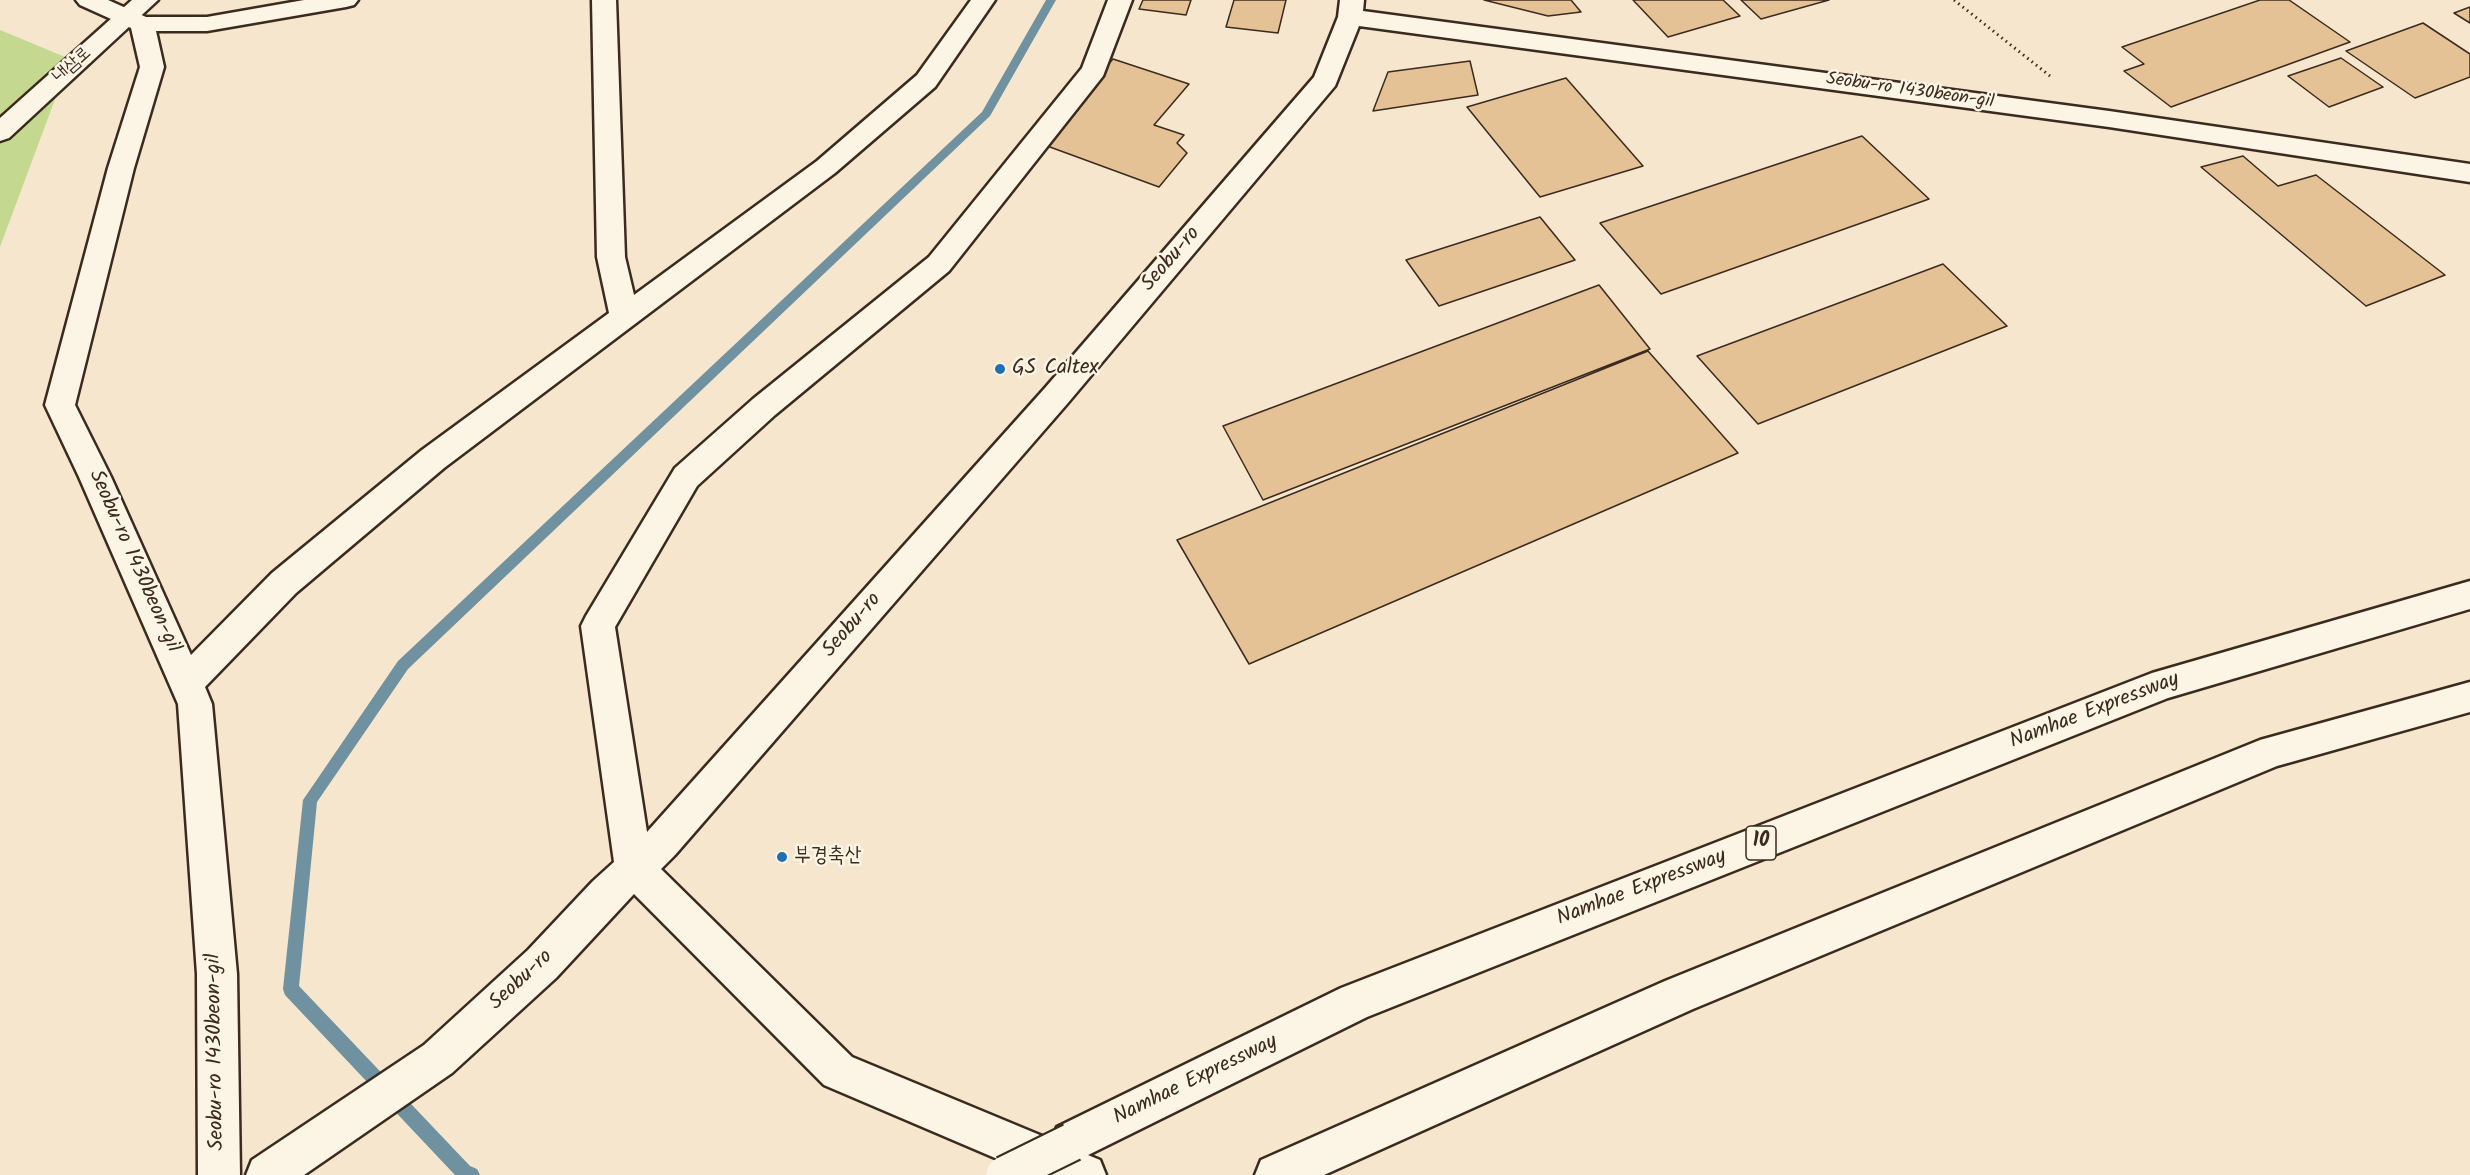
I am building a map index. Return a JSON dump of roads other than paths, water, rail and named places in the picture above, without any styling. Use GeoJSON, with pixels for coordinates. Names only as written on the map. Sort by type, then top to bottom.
{"type":"FeatureCollection","features":[{"type":"Feature","properties":{"kind":"main road"},"geometry":{"type":"LineString","coordinates":[[88,0],[207,24],[346,0]]}},
{"type":"Feature","properties":{"kind":"main road"},"geometry":{"type":"LineString","coordinates":[[604,0],[610,257],[624,315]]}},
{"type":"Feature","properties":{"kind":"main road"},"geometry":{"type":"LineString","coordinates":[[186,683],[284,583],[433,459],[826,167],[926,81],[983,0]]}},
{"type":"Feature","properties":{"kind":"main road"},"geometry":{"type":"LineString","coordinates":[[1079,1158],[838,1071],[634,868],[598,626],[686,477],[764,407],[939,264],[1094,70],[1120,0]]}},
{"type":"Feature","properties":{"kind":"main road","name":"Seobu-ro 1430beon-gil"},"geometry":{"type":"LineString","coordinates":[[1351,8],[2470,172]]}},
{"type":"Feature","properties":{"kind":"main road","name":"Seobu-ro"},"geometry":{"type":"LineString","coordinates":[[267,1175],[438,1059],[542,964],[606,894],[662,843],[1024,432],[1326,80],[1351,8]]}},
{"type":"Feature","properties":{"kind":"main road","name":"내삼로"},"geometry":{"type":"LineString","coordinates":[[0,132],[136,10]]}},
{"type":"Feature","properties":{"kind":"main road","name":"Seobu-ro 1430beon-gil"},"geometry":{"type":"LineString","coordinates":[[136,10],[152,68],[121,168],[60,405],[95,477],[195,704],[217,974],[219,1175]]}},
{"type":"Feature","properties":{"kind":"main road","name":"Namhae Expressway"},"geometry":{"type":"LineString","coordinates":[[1005,1175],[1079,1158],[1355,1002],[2164,684],[2470,595]]}},
{"type":"Feature","properties":{"kind":"main road"},"geometry":{"type":"LineString","coordinates":[[1276,1175],[1679,995],[2272,751],[2470,697]]}},
{"type":"Feature","properties":{"kind":"waterway"},"geometry":{"type":"LineString","coordinates":[[471,1175],[465,1173],[291,989],[310,800],[403,665],[986,114],[1051,0]]}},
{"type":"Feature","properties":{"kind":"place","name":"GS Caltex"},"geometry":{"type":"Point","coordinates":[1000,369]}},
{"type":"Feature","properties":{"kind":"place","name":"부경축산"},"geometry":{"type":"Point","coordinates":[782,857]}}]}
